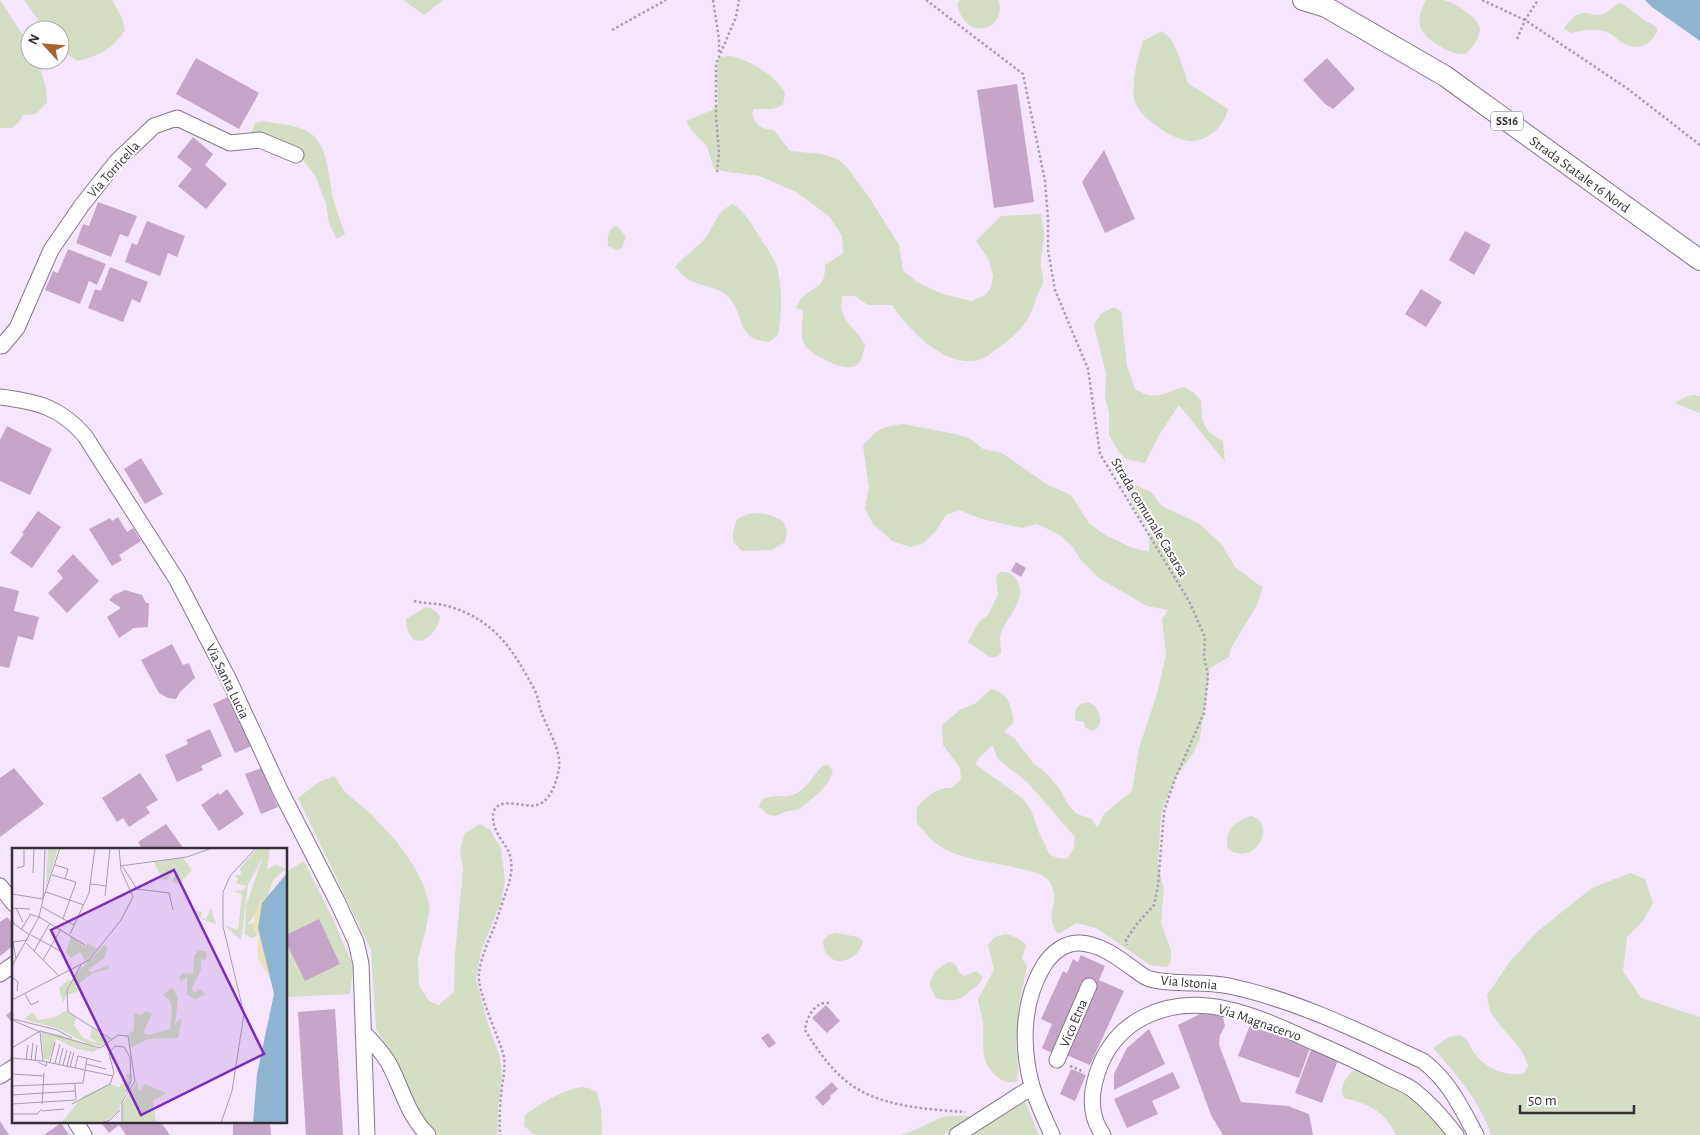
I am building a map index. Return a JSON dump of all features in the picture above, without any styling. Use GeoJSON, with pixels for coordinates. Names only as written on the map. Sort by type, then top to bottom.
{"type":"FeatureCollection","features":[{"type":"Feature","properties":{"kind":"main road","name":"Strada Statale 16 Nord"},"geometry":{"type":"LineString","coordinates":[[1303,0],[1326,7],[1445,76],[1700,260]]}},
{"type":"Feature","properties":{"kind":"street","name":"Via Torricella"},"geometry":{"type":"LineString","coordinates":[[0,346],[17,328],[52,250],[82,205],[117,161],[154,126],[177,118],[230,143],[260,140],[296,156]]}},
{"type":"Feature","properties":{"kind":"street","name":"Via Santa Lucia"},"geometry":{"type":"LineString","coordinates":[[0,398],[48,408],[63,414],[73,422],[96,452],[177,580],[229,680],[280,790],[356,942],[361,964],[368,1135]]}},
{"type":"Feature","properties":{"kind":"street"},"geometry":{"type":"LineString","coordinates":[[0,886],[12,901]]}},
{"type":"Feature","properties":{"kind":"street","name":"Via Istonia"},"geometry":{"type":"LineString","coordinates":[[1052,1135],[1032,1087],[1027,1066],[1025,1017],[1032,990],[1041,970],[1054,952],[1072,943],[1094,946],[1112,954],[1150,978],[1172,982],[1228,986],[1310,1011],[1423,1061],[1435,1070],[1455,1095],[1476,1135]]}},
{"type":"Feature","properties":{"kind":"street"},"geometry":{"type":"LineString","coordinates":[[0,974],[12,965]]}},
{"type":"Feature","properties":{"kind":"street","name":"Vico Etna"},"geometry":{"type":"LineString","coordinates":[[1057,1060],[1089,986]]}},
{"type":"Feature","properties":{"kind":"street","name":"Via Magnacervo"},"geometry":{"type":"LineString","coordinates":[[1102,1135],[1094,1120],[1092,1093],[1099,1068],[1110,1046],[1123,1031],[1136,1021],[1156,1011],[1170,1007],[1208,1005],[1229,1009],[1304,1038],[1366,1065],[1410,1088],[1437,1112],[1456,1135]]}},
{"type":"Feature","properties":{"kind":"street"},"geometry":{"type":"LineString","coordinates":[[363,1032],[381,1051],[413,1117],[428,1135]]}},
{"type":"Feature","properties":{"kind":"street"},"geometry":{"type":"LineString","coordinates":[[0,1076],[12,1068]]}},
{"type":"Feature","properties":{"kind":"street"},"geometry":{"type":"LineString","coordinates":[[957,1135],[1032,1087]]}},
{"type":"Feature","properties":{"kind":"street"},"geometry":{"type":"LineString","coordinates":[[76,1122],[84,1135]]}},
{"type":"Feature","properties":{"kind":"path"},"geometry":{"type":"LineString","coordinates":[[612,30],[666,0]]}},
{"type":"Feature","properties":{"kind":"path"},"geometry":{"type":"LineString","coordinates":[[713,0],[719,39],[719,54]]}},
{"type":"Feature","properties":{"kind":"path"},"geometry":{"type":"LineString","coordinates":[[717,172],[719,153],[716,116],[716,64],[736,17],[739,0]]}},
{"type":"Feature","properties":{"kind":"path","name":"Strada comunale Casarsa"},"geometry":{"type":"LineString","coordinates":[[926,0],[1023,74],[1044,181],[1048,219],[1048,250],[1056,294],[1088,369],[1100,454],[1189,601],[1205,638],[1204,656],[1208,676],[1204,713],[1174,779],[1164,812],[1158,885],[1154,905],[1136,925],[1126,940],[1128,949]]}},
{"type":"Feature","properties":{"kind":"path"},"geometry":{"type":"LineString","coordinates":[[1482,0],[1525,20],[1628,89],[1700,145]]}},
{"type":"Feature","properties":{"kind":"path"},"geometry":{"type":"LineString","coordinates":[[1517,39],[1525,20],[1538,0]]}},
{"type":"Feature","properties":{"kind":"path"},"geometry":{"type":"LineString","coordinates":[[414,601],[437,603],[465,612],[491,628],[502,638],[512,651],[537,694],[558,758],[557,774],[546,801],[534,806],[514,802],[507,803],[496,809],[493,814],[495,830],[508,850],[511,871],[478,975],[489,1016],[503,1054],[505,1071],[499,1123],[500,1135]]}},
{"type":"Feature","properties":{"kind":"path"},"geometry":{"type":"LineString","coordinates":[[830,1003],[825,1002],[819,1005],[808,1015],[805,1030],[823,1056],[846,1081],[869,1094],[906,1106],[979,1114],[985,1117]]}},
{"type":"Feature","properties":{"kind":"green space"},"geometry":{"type":"Polygon","coordinates":[[[0,0],[20,31],[20,70],[41,70],[46,89],[47,102],[36,114],[23,115],[12,128],[0,128],[0,0]]]}},
{"type":"Feature","properties":{"kind":"green space"},"geometry":{"type":"Polygon","coordinates":[[[24,0],[112,0],[122,18],[125,30],[116,42],[105,50],[93,57],[78,61],[70,56],[70,20],[38,20],[24,0]]]}},
{"type":"Feature","properties":{"kind":"green space"},"geometry":{"type":"Polygon","coordinates":[[[403,0],[443,0],[424,15],[403,0]]]}},
{"type":"Feature","properties":{"kind":"green space"},"geometry":{"type":"Polygon","coordinates":[[[960,0],[998,0],[1000,9],[998,18],[986,28],[970,25],[962,18],[957,5],[960,0]]]}},
{"type":"Feature","properties":{"kind":"green space"},"geometry":{"type":"Polygon","coordinates":[[[1426,0],[1442,0],[1452,3],[1476,20],[1480,30],[1475,43],[1466,54],[1455,53],[1446,49],[1427,37],[1423,32],[1419,21],[1426,0]]]}},
{"type":"Feature","properties":{"kind":"green space"},"geometry":{"type":"Polygon","coordinates":[[[1620,3],[1658,29],[1653,39],[1644,45],[1634,47],[1602,31],[1589,30],[1571,33],[1564,29],[1570,20],[1579,14],[1603,14],[1620,3]]]}},
{"type":"Feature","properties":{"kind":"green space"},"geometry":{"type":"Polygon","coordinates":[[[1162,31],[1171,39],[1178,53],[1188,83],[1228,109],[1219,127],[1203,138],[1190,141],[1175,137],[1143,115],[1135,102],[1134,80],[1143,41],[1162,31]]]}},
{"type":"Feature","properties":{"kind":"green space"},"geometry":{"type":"Polygon","coordinates":[[[731,56],[747,61],[761,69],[774,79],[785,92],[783,105],[772,109],[754,109],[752,114],[755,121],[763,128],[774,130],[790,151],[822,154],[837,159],[845,165],[869,197],[899,245],[903,270],[917,282],[943,294],[971,301],[984,296],[991,288],[993,276],[989,260],[976,241],[1001,216],[1041,214],[1044,237],[1041,256],[1043,282],[1029,316],[1018,332],[982,359],[973,361],[961,360],[949,357],[926,343],[892,305],[868,305],[855,296],[842,296],[842,313],[865,345],[860,361],[852,367],[841,366],[833,364],[807,348],[802,336],[803,310],[796,308],[800,300],[822,281],[825,265],[843,253],[842,236],[829,216],[796,192],[760,176],[714,169],[707,146],[692,131],[686,121],[712,110],[718,103],[717,68],[719,57],[731,56]]]}},
{"type":"Feature","properties":{"kind":"green space"},"geometry":{"type":"Polygon","coordinates":[[[262,121],[302,129],[314,136],[320,144],[324,152],[334,203],[345,234],[337,239],[329,223],[326,204],[315,175],[301,158],[251,134],[255,123],[262,121]]]}},
{"type":"Feature","properties":{"kind":"green space"},"geometry":{"type":"Polygon","coordinates":[[[733,204],[749,221],[778,269],[781,298],[779,327],[778,335],[769,342],[751,337],[746,333],[736,307],[723,292],[690,281],[675,267],[701,243],[722,211],[733,204]]]}},
{"type":"Feature","properties":{"kind":"green space"},"geometry":{"type":"Polygon","coordinates":[[[615,226],[626,237],[622,248],[617,250],[608,246],[609,232],[615,226]]]}},
{"type":"Feature","properties":{"kind":"green space"},"geometry":{"type":"Polygon","coordinates":[[[1114,307],[1121,311],[1127,366],[1135,389],[1154,396],[1184,387],[1194,393],[1201,401],[1204,425],[1211,433],[1223,441],[1225,462],[1179,405],[1159,435],[1145,463],[1126,459],[1118,451],[1109,435],[1109,413],[1105,397],[1106,374],[1094,325],[1101,314],[1114,307]]]}},
{"type":"Feature","properties":{"kind":"green space"},"geometry":{"type":"Polygon","coordinates":[[[1700,396],[1700,413],[1675,403],[1685,397],[1700,396]]]}},
{"type":"Feature","properties":{"kind":"green space"},"geometry":{"type":"Polygon","coordinates":[[[903,424],[955,434],[969,438],[983,449],[1002,453],[1048,485],[1071,495],[1089,523],[1105,535],[1135,549],[1149,551],[1150,531],[1136,511],[1128,494],[1129,482],[1151,492],[1162,506],[1200,524],[1222,545],[1235,567],[1263,586],[1257,605],[1231,648],[1229,657],[1210,668],[1200,738],[1193,754],[1176,776],[1161,814],[1158,864],[1164,889],[1161,923],[1171,950],[1171,961],[1167,967],[1150,965],[1096,928],[1077,923],[1058,934],[1052,920],[1053,888],[1046,878],[1040,874],[1009,866],[968,858],[944,848],[933,841],[920,827],[917,822],[917,807],[929,796],[942,789],[952,788],[961,779],[960,768],[943,745],[942,725],[960,710],[976,703],[991,689],[1002,693],[1010,706],[1014,722],[1004,732],[1014,738],[1034,764],[1045,772],[1058,787],[1069,806],[1077,814],[1092,819],[1097,828],[1104,814],[1132,791],[1139,748],[1157,694],[1166,655],[1162,619],[1168,610],[1147,606],[1099,578],[1061,536],[1037,524],[1022,528],[979,518],[959,510],[946,515],[936,531],[922,544],[910,547],[892,541],[873,524],[865,509],[869,487],[863,446],[880,430],[903,424]],[[993,745],[975,764],[1022,798],[1031,810],[1050,855],[1067,859],[1074,848],[1075,837],[1028,783],[997,758],[993,745]]]}},
{"type":"Feature","properties":{"kind":"green space"},"geometry":{"type":"Polygon","coordinates":[[[748,514],[770,515],[783,521],[787,532],[785,542],[772,550],[742,551],[733,542],[733,532],[737,519],[748,514]]]}},
{"type":"Feature","properties":{"kind":"green space"},"geometry":{"type":"Polygon","coordinates":[[[1000,572],[1010,573],[1014,576],[1020,587],[1020,594],[1001,633],[1001,653],[997,657],[990,657],[968,642],[978,623],[989,614],[998,594],[996,577],[1000,572]]]}},
{"type":"Feature","properties":{"kind":"green space"},"geometry":{"type":"Polygon","coordinates":[[[426,607],[438,614],[440,618],[437,627],[432,634],[421,641],[415,640],[407,629],[406,619],[426,607]]]}},
{"type":"Feature","properties":{"kind":"green space"},"geometry":{"type":"Polygon","coordinates":[[[1088,702],[1095,706],[1100,716],[1100,723],[1092,731],[1086,728],[1083,721],[1075,719],[1076,709],[1081,704],[1088,702]]]}},
{"type":"Feature","properties":{"kind":"green space"},"geometry":{"type":"Polygon","coordinates":[[[828,765],[833,770],[829,781],[819,793],[798,810],[787,811],[776,816],[769,815],[759,807],[761,802],[768,797],[788,796],[798,793],[822,766],[828,765]]]}},
{"type":"Feature","properties":{"kind":"green space"},"geometry":{"type":"Polygon","coordinates":[[[334,776],[345,792],[372,815],[397,842],[415,868],[424,886],[430,908],[418,958],[419,986],[429,1001],[439,1005],[454,992],[455,954],[463,870],[460,850],[465,833],[480,824],[490,830],[501,848],[505,880],[501,902],[481,951],[476,980],[500,1058],[502,1076],[497,1135],[437,1135],[423,1122],[397,1064],[376,1029],[371,950],[298,798],[319,782],[334,776]]]}},
{"type":"Feature","properties":{"kind":"green space"},"geometry":{"type":"Polygon","coordinates":[[[1251,816],[1259,821],[1263,828],[1260,843],[1246,853],[1238,853],[1228,849],[1229,832],[1235,824],[1251,816]]]}},
{"type":"Feature","properties":{"kind":"green space"},"geometry":{"type":"Polygon","coordinates":[[[304,861],[333,919],[353,966],[350,994],[288,997],[288,871],[304,861]]]}},
{"type":"Feature","properties":{"kind":"green space"},"geometry":{"type":"Polygon","coordinates":[[[1630,873],[1645,879],[1653,903],[1643,921],[1627,937],[1623,971],[1641,998],[1700,1017],[1700,1135],[1491,1135],[1474,1099],[1433,1048],[1449,1037],[1460,1035],[1467,1041],[1479,1059],[1490,1067],[1509,1074],[1523,1074],[1528,1066],[1522,1051],[1492,1014],[1487,995],[1511,960],[1538,931],[1592,888],[1630,873]]]}},
{"type":"Feature","properties":{"kind":"green space"},"geometry":{"type":"Polygon","coordinates":[[[836,933],[858,937],[863,941],[860,949],[849,959],[835,960],[829,957],[825,951],[823,941],[828,935],[836,933]]]}},
{"type":"Feature","properties":{"kind":"green space"},"geometry":{"type":"Polygon","coordinates":[[[1005,934],[1024,943],[1026,946],[1022,958],[1027,966],[1019,1005],[1016,1043],[1017,1081],[1011,1082],[996,1076],[985,1060],[983,1023],[978,999],[994,970],[988,945],[995,937],[1005,934]]]}},
{"type":"Feature","properties":{"kind":"green space"},"geometry":{"type":"Polygon","coordinates":[[[948,962],[955,965],[964,976],[976,971],[983,977],[979,984],[969,993],[952,1000],[936,998],[929,984],[935,971],[948,962]]]}},
{"type":"Feature","properties":{"kind":"green space"},"geometry":{"type":"Polygon","coordinates":[[[1354,1070],[1381,1080],[1419,1102],[1431,1113],[1446,1135],[1396,1135],[1381,1114],[1369,1106],[1344,1098],[1342,1090],[1344,1083],[1354,1070]]]}},
{"type":"Feature","properties":{"kind":"green space"},"geometry":{"type":"Polygon","coordinates":[[[581,1087],[597,1092],[601,1108],[602,1135],[537,1135],[524,1126],[525,1115],[559,1094],[581,1087]]]}},
{"type":"Feature","properties":{"kind":"green space"},"geometry":{"type":"Polygon","coordinates":[[[1025,1101],[1039,1135],[968,1135],[1000,1118],[1025,1101]]]}},
{"type":"Feature","properties":{"kind":"green space"},"geometry":{"type":"Polygon","coordinates":[[[947,1116],[973,1116],[943,1135],[900,1135],[912,1131],[947,1116]]]}},
{"type":"Feature","properties":{"kind":"water"},"geometry":{"type":"Polygon","coordinates":[[[1645,0],[1700,0],[1700,41],[1652,7],[1645,0]]]}},
{"type":"Feature","properties":{"kind":"building"},"geometry":{"type":"Polygon","coordinates":[[[196,58],[259,93],[239,129],[176,94],[196,58]]]}},
{"type":"Feature","properties":{"kind":"building"},"geometry":{"type":"Polygon","coordinates":[[[1327,58],[1355,89],[1333,109],[1325,104],[1303,80],[1327,58]]]}},
{"type":"Feature","properties":{"kind":"building"},"geometry":{"type":"Polygon","coordinates":[[[1017,84],[1034,202],[994,208],[977,90],[1017,84]]]}},
{"type":"Feature","properties":{"kind":"building"},"geometry":{"type":"Polygon","coordinates":[[[193,137],[213,154],[205,165],[227,184],[206,209],[178,186],[192,169],[177,157],[193,137]]]}},
{"type":"Feature","properties":{"kind":"building"},"geometry":{"type":"Polygon","coordinates":[[[1104,150],[1135,219],[1105,233],[1082,182],[1104,150]]]}},
{"type":"Feature","properties":{"kind":"building"},"geometry":{"type":"Polygon","coordinates":[[[98,202],[137,216],[128,237],[120,234],[111,257],[76,243],[83,224],[89,226],[98,202]]]}},
{"type":"Feature","properties":{"kind":"building"},"geometry":{"type":"Polygon","coordinates":[[[147,221],[185,236],[177,257],[168,253],[160,276],[125,262],[132,243],[137,245],[147,221]]]}},
{"type":"Feature","properties":{"kind":"building"},"geometry":{"type":"Polygon","coordinates":[[[1465,231],[1491,245],[1474,275],[1449,260],[1465,231]]]}},
{"type":"Feature","properties":{"kind":"building"},"geometry":{"type":"Polygon","coordinates":[[[68,249],[106,264],[97,285],[89,281],[80,304],[45,290],[53,271],[58,273],[68,249]]]}},
{"type":"Feature","properties":{"kind":"building"},"geometry":{"type":"Polygon","coordinates":[[[110,267],[148,282],[140,303],[132,299],[123,322],[88,308],[95,289],[101,291],[110,267]]]}},
{"type":"Feature","properties":{"kind":"building"},"geometry":{"type":"Polygon","coordinates":[[[1421,289],[1442,302],[1426,327],[1405,314],[1421,289]]]}},
{"type":"Feature","properties":{"kind":"building"},"geometry":{"type":"Polygon","coordinates":[[[7,426],[52,449],[30,495],[0,481],[0,440],[7,426]]]}},
{"type":"Feature","properties":{"kind":"building"},"geometry":{"type":"Polygon","coordinates":[[[141,458],[163,494],[145,504],[124,469],[141,458]]]}},
{"type":"Feature","properties":{"kind":"building"},"geometry":{"type":"Polygon","coordinates":[[[38,511],[61,527],[32,568],[10,553],[38,511]]]}},
{"type":"Feature","properties":{"kind":"building"},"geometry":{"type":"Polygon","coordinates":[[[118,517],[127,532],[133,528],[141,541],[119,555],[122,560],[112,566],[89,529],[110,518],[112,521],[118,517]]]}},
{"type":"Feature","properties":{"kind":"building"},"geometry":{"type":"Polygon","coordinates":[[[73,554],[99,581],[67,613],[48,593],[63,578],[57,571],[73,554]]]}},
{"type":"Feature","properties":{"kind":"building"},"geometry":{"type":"Polygon","coordinates":[[[1016,562],[1026,568],[1021,577],[1011,571],[1016,562]]]}},
{"type":"Feature","properties":{"kind":"building"},"geometry":{"type":"Polygon","coordinates":[[[0,586],[19,591],[14,611],[39,617],[33,640],[18,636],[9,668],[0,666],[0,586]]]}},
{"type":"Feature","properties":{"kind":"building"},"geometry":{"type":"Polygon","coordinates":[[[125,590],[142,595],[146,603],[149,603],[148,627],[134,628],[119,638],[107,617],[121,608],[109,600],[114,595],[125,590]]]}},
{"type":"Feature","properties":{"kind":"building"},"geometry":{"type":"Polygon","coordinates":[[[172,644],[183,665],[189,663],[195,678],[180,692],[176,699],[168,698],[159,693],[141,660],[172,644]]]}},
{"type":"Feature","properties":{"kind":"building"},"geometry":{"type":"Polygon","coordinates":[[[230,696],[252,746],[235,753],[213,704],[230,696]]]}},
{"type":"Feature","properties":{"kind":"building"},"geometry":{"type":"Polygon","coordinates":[[[210,729],[222,756],[201,766],[203,770],[177,782],[165,755],[188,744],[186,740],[210,729]]]}},
{"type":"Feature","properties":{"kind":"building"},"geometry":{"type":"Polygon","coordinates":[[[14,768],[44,804],[0,837],[0,778],[14,768]]]}},
{"type":"Feature","properties":{"kind":"building"},"geometry":{"type":"Polygon","coordinates":[[[261,768],[278,807],[261,814],[245,774],[261,768]]]}},
{"type":"Feature","properties":{"kind":"building"},"geometry":{"type":"Polygon","coordinates":[[[140,773],[158,800],[146,807],[150,813],[129,827],[123,818],[117,822],[102,798],[140,773]]]}},
{"type":"Feature","properties":{"kind":"building"},"geometry":{"type":"Polygon","coordinates":[[[227,789],[244,814],[219,831],[201,805],[227,789]]]}},
{"type":"Feature","properties":{"kind":"building"},"geometry":{"type":"Polygon","coordinates":[[[166,824],[183,848],[141,848],[138,842],[166,824]]]}},
{"type":"Feature","properties":{"kind":"building"},"geometry":{"type":"Polygon","coordinates":[[[7,917],[12,923],[12,947],[0,956],[0,922],[7,917]]]}},
{"type":"Feature","properties":{"kind":"building"},"geometry":{"type":"Polygon","coordinates":[[[319,919],[340,964],[305,981],[288,946],[288,934],[319,919]]]}},
{"type":"Feature","properties":{"kind":"building"},"geometry":{"type":"Polygon","coordinates":[[[1081,955],[1105,966],[1099,980],[1124,991],[1090,1065],[1064,1054],[1095,984],[1085,980],[1052,1053],[1042,1048],[1052,1024],[1041,1019],[1063,971],[1067,973],[1073,959],[1078,962],[1081,955]]]}},
{"type":"Feature","properties":{"kind":"building"},"geometry":{"type":"Polygon","coordinates":[[[826,1005],[840,1021],[827,1033],[812,1018],[826,1005]]]}},
{"type":"Feature","properties":{"kind":"building"},"geometry":{"type":"Polygon","coordinates":[[[335,1009],[343,1135],[306,1135],[298,1012],[335,1009]]]}},
{"type":"Feature","properties":{"kind":"building"},"geometry":{"type":"Polygon","coordinates":[[[12,1010],[12,1022],[6,1015],[12,1010]]]}},
{"type":"Feature","properties":{"kind":"building"},"geometry":{"type":"Polygon","coordinates":[[[1206,1011],[1207,1015],[1214,1012],[1222,1013],[1225,1026],[1220,1035],[1219,1045],[1241,1102],[1288,1106],[1309,1114],[1313,1135],[1223,1135],[1211,1115],[1178,1025],[1206,1011]]]}},
{"type":"Feature","properties":{"kind":"building"},"geometry":{"type":"Polygon","coordinates":[[[1250,1025],[1310,1048],[1299,1078],[1238,1056],[1250,1025]]]}},
{"type":"Feature","properties":{"kind":"building"},"geometry":{"type":"Polygon","coordinates":[[[1149,1029],[1165,1064],[1114,1090],[1114,1074],[1127,1048],[1149,1029]]]}},
{"type":"Feature","properties":{"kind":"building"},"geometry":{"type":"Polygon","coordinates":[[[768,1033],[776,1043],[769,1048],[761,1038],[768,1033]]]}},
{"type":"Feature","properties":{"kind":"building"},"geometry":{"type":"Polygon","coordinates":[[[1312,1047],[1339,1057],[1322,1103],[1295,1093],[1312,1047]]]}},
{"type":"Feature","properties":{"kind":"building"},"geometry":{"type":"Polygon","coordinates":[[[1071,1069],[1086,1075],[1075,1101],[1060,1094],[1071,1069]]]}},
{"type":"Feature","properties":{"kind":"building"},"geometry":{"type":"Polygon","coordinates":[[[1173,1072],[1180,1088],[1152,1101],[1158,1114],[1127,1128],[1114,1099],[1173,1072]]]}},
{"type":"Feature","properties":{"kind":"building"},"geometry":{"type":"Polygon","coordinates":[[[832,1082],[838,1089],[823,1106],[815,1097],[832,1082]]]}},
{"type":"Feature","properties":{"kind":"building"},"geometry":{"type":"Polygon","coordinates":[[[0,1121],[9,1135],[0,1135],[0,1121]]]}},
{"type":"Feature","properties":{"kind":"building"},"geometry":{"type":"Polygon","coordinates":[[[101,1122],[161,1122],[170,1135],[126,1135],[119,1125],[109,1133],[101,1122]]]}},
{"type":"Feature","properties":{"kind":"building"},"geometry":{"type":"Polygon","coordinates":[[[233,1122],[270,1122],[271,1135],[233,1135],[233,1122]]]}},
{"type":"Feature","properties":{"kind":"building"},"geometry":{"type":"Polygon","coordinates":[[[61,1123],[69,1135],[44,1135],[61,1123]]]}}]}
